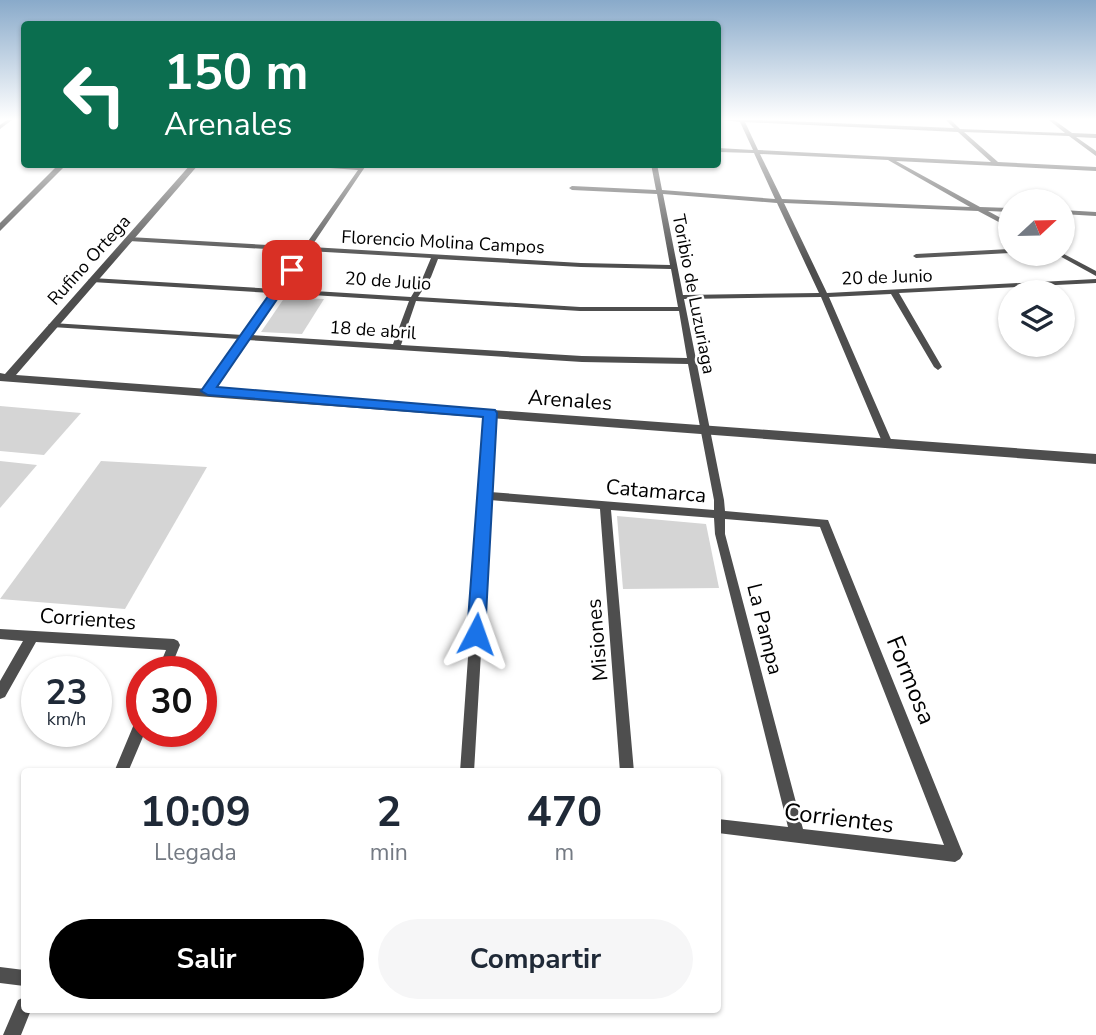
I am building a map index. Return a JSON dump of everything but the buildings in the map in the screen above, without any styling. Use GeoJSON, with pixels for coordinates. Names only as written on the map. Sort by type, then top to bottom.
{"type":"FeatureCollection","features":[{"type":"Feature","properties":{"kind":"street"},"geometry":{"type":"LineString","coordinates":[[0,228],[60,168]]}},
{"type":"Feature","properties":{"kind":"street","name":"Rufino Ortega"},"geometry":{"type":"LineString","coordinates":[[4,377],[192,168]]}},
{"type":"Feature","properties":{"kind":"street"},"geometry":{"type":"LineString","coordinates":[[208,391],[363,168]]}},
{"type":"Feature","properties":{"kind":"street","name":"Toribio de Luzuriaga"},"geometry":{"type":"LineString","coordinates":[[655,168],[704,430]]}},
{"type":"Feature","properties":{"kind":"street"},"geometry":{"type":"LineString","coordinates":[[763,168],[824,295],[888,444]]}},
{"type":"Feature","properties":{"kind":"street"},"geometry":{"type":"LineString","coordinates":[[905,168],[998,220]]}},
{"type":"Feature","properties":{"kind":"street"},"geometry":{"type":"LineString","coordinates":[[572,188],[778,201],[998,210]]}},
{"type":"Feature","properties":{"kind":"street"},"geometry":{"type":"LineString","coordinates":[[1075,213],[1096,214]]}},
{"type":"Feature","properties":{"kind":"street","name":"Florencio Molina Campos"},"geometry":{"type":"LineString","coordinates":[[129,239],[435,257],[673,267]]}},
{"type":"Feature","properties":{"kind":"street"},"geometry":{"type":"LineString","coordinates":[[916,256],[998,252]]}},
{"type":"Feature","properties":{"kind":"street"},"geometry":{"type":"LineString","coordinates":[[396,348],[413,299],[427,277],[435,257]]}},
{"type":"Feature","properties":{"kind":"street"},"geometry":{"type":"LineString","coordinates":[[1075,263],[1096,274]]}},
{"type":"Feature","properties":{"kind":"street","name":"20 de Julio"},"geometry":{"type":"LineString","coordinates":[[92,280],[580,309],[681,309]]}},
{"type":"Feature","properties":{"kind":"street","name":"20 de Junio"},"geometry":{"type":"LineString","coordinates":[[679,297],[824,295],[1096,281]]}},
{"type":"Feature","properties":{"kind":"street"},"geometry":{"type":"LineString","coordinates":[[894,292],[938,367]]}},
{"type":"Feature","properties":{"kind":"street","name":"18 de abril"},"geometry":{"type":"LineString","coordinates":[[52,325],[582,359],[691,361]]}},
{"type":"Feature","properties":{"kind":"street","name":"Arenales"},"geometry":{"type":"LineString","coordinates":[[4,377],[1096,459]]}},
{"type":"Feature","properties":{"kind":"street"},"geometry":{"type":"LineString","coordinates":[[467,768],[490,413]]}},
{"type":"Feature","properties":{"kind":"street","name":"La Pampa"},"geometry":{"type":"LineString","coordinates":[[704,430],[719,500],[720,534],[798,836]]}},
{"type":"Feature","properties":{"kind":"street","name":"Catamarca"},"geometry":{"type":"LineString","coordinates":[[485,496],[824,523]]}},
{"type":"Feature","properties":{"kind":"street","name":"Misiones"},"geometry":{"type":"LineString","coordinates":[[605,506],[627,768]]}},
{"type":"Feature","properties":{"kind":"street","name":"Formosa"},"geometry":{"type":"LineString","coordinates":[[824,523],[955,854]]}},
{"type":"Feature","properties":{"kind":"street","name":"Corrientes"},"geometry":{"type":"LineString","coordinates":[[0,634],[174,645],[170,656]]}},
{"type":"Feature","properties":{"kind":"street"},"geometry":{"type":"LineString","coordinates":[[0,694],[33,636]]}},
{"type":"Feature","properties":{"kind":"street"},"geometry":{"type":"LineString","coordinates":[[123,768],[132,747]]}},
{"type":"Feature","properties":{"kind":"street","name":"Corrientes"},"geometry":{"type":"LineString","coordinates":[[721,826],[955,854]]}},
{"type":"Feature","properties":{"kind":"street"},"geometry":{"type":"LineString","coordinates":[[0,975],[21,978]]}},
{"type":"Feature","properties":{"kind":"street"},"geometry":{"type":"LineString","coordinates":[[12,1035],[21,1013]]}},
{"type":"Feature","properties":{"kind":"shaded area"},"geometry":{"type":"Polygon","coordinates":[[[285,297],[324,299],[302,334],[261,332],[285,297]]]}},
{"type":"Feature","properties":{"kind":"shaded area"},"geometry":{"type":"Polygon","coordinates":[[[0,406],[81,413],[44,455],[0,451],[0,406]]]}},
{"type":"Feature","properties":{"kind":"shaded area"},"geometry":{"type":"Polygon","coordinates":[[[0,461],[37,465],[0,508],[0,461]]]}},
{"type":"Feature","properties":{"kind":"shaded area"},"geometry":{"type":"Polygon","coordinates":[[[101,461],[207,467],[125,609],[0,599],[101,461]]]}},
{"type":"Feature","properties":{"kind":"shaded area"},"geometry":{"type":"Polygon","coordinates":[[[617,516],[706,524],[719,588],[623,589],[617,516]]]}},
{"type":"Feature","properties":{"kind":"route"},"geometry":{"type":"LineString","coordinates":[[292,270],[208,391],[490,413],[476,634]]}}]}
